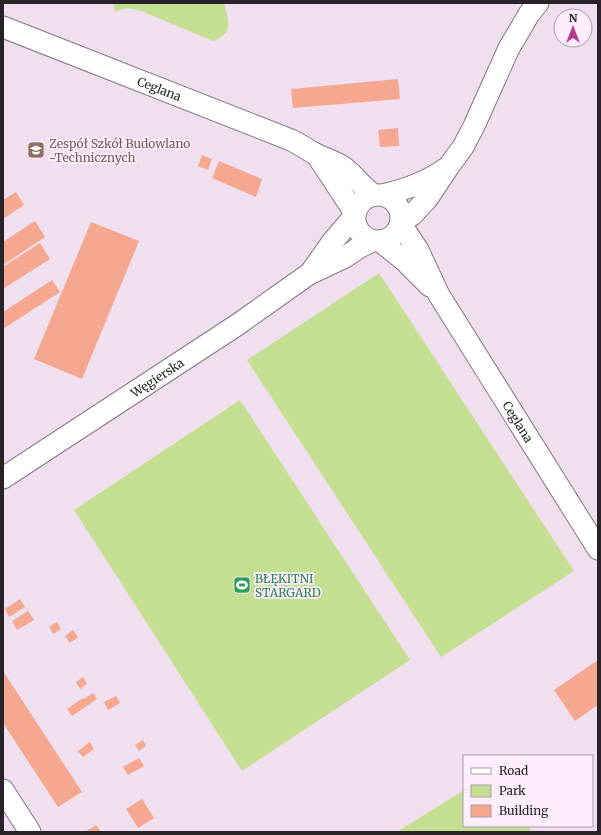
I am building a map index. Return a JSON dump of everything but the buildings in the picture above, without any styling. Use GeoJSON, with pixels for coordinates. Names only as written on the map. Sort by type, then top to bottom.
{"type":"FeatureCollection","features":[{"type":"Feature","properties":{"kind":"street"},"geometry":{"type":"LineString","coordinates":[[401,222],[412,215],[427,199],[463,147],[518,32],[538,3]]}},
{"type":"Feature","properties":{"kind":"street","name":"Ceglana"},"geometry":{"type":"LineString","coordinates":[[3,27],[267,130],[304,146],[345,168],[369,192],[378,195]]}},
{"type":"Feature","properties":{"kind":"street","name":"Ceglana"},"geometry":{"type":"LineString","coordinates":[[315,153],[355,212]]}},
{"type":"Feature","properties":{"kind":"street"},"geometry":{"type":"LineString","coordinates":[[378,195],[389,197],[395,201],[399,207],[401,222],[399,230],[394,236],[387,240],[376,241],[364,237],[358,230],[355,222],[355,212],[359,204],[365,198],[378,195],[398,192],[436,175],[449,166]]}},
{"type":"Feature","properties":{"kind":"street","name":"Węgierska"},"geometry":{"type":"LineString","coordinates":[[309,274],[333,241],[351,220],[355,212]]}},
{"type":"Feature","properties":{"kind":"street","name":"Ceglana"},"geometry":{"type":"LineString","coordinates":[[401,222],[418,250],[439,295],[598,549]]}},
{"type":"Feature","properties":{"kind":"street","name":"Ceglana"},"geometry":{"type":"LineString","coordinates":[[376,241],[405,261],[439,295]]}},
{"type":"Feature","properties":{"kind":"street","name":"Węgierska"},"geometry":{"type":"LineString","coordinates":[[3,478],[237,325],[309,274],[345,257],[360,247],[376,241]]}},
{"type":"Feature","properties":{"kind":"street"},"geometry":{"type":"LineString","coordinates":[[3,790],[30,832]]}},
{"type":"Feature","properties":{"kind":"green space"},"geometry":{"type":"Polygon","coordinates":[[[113,3],[224,3],[228,26],[225,34],[213,41],[140,11],[126,9],[115,12],[113,3]]]}},
{"type":"Feature","properties":{"kind":"green space"},"geometry":{"type":"Polygon","coordinates":[[[379,273],[574,571],[441,657],[247,360],[379,273]]]}},
{"type":"Feature","properties":{"kind":"green space","name":"BŁĘKITNI STARGARD"},"geometry":{"type":"Polygon","coordinates":[[[240,400],[410,660],[242,771],[74,510],[240,400]]]}},
{"type":"Feature","properties":{"kind":"green space"},"geometry":{"type":"Polygon","coordinates":[[[463,791],[463,827],[529,827],[532,832],[397,832],[463,791]]]}},
{"type":"Feature","properties":{"kind":"place","name":"Zespół Szkół Budowlano -Technicznych"},"geometry":{"type":"Point","coordinates":[36,150]}},
{"type":"Feature","properties":{"kind":"place","name":"BŁĘKITNI STARGARD"},"geometry":{"type":"Point","coordinates":[242,585]}}]}
